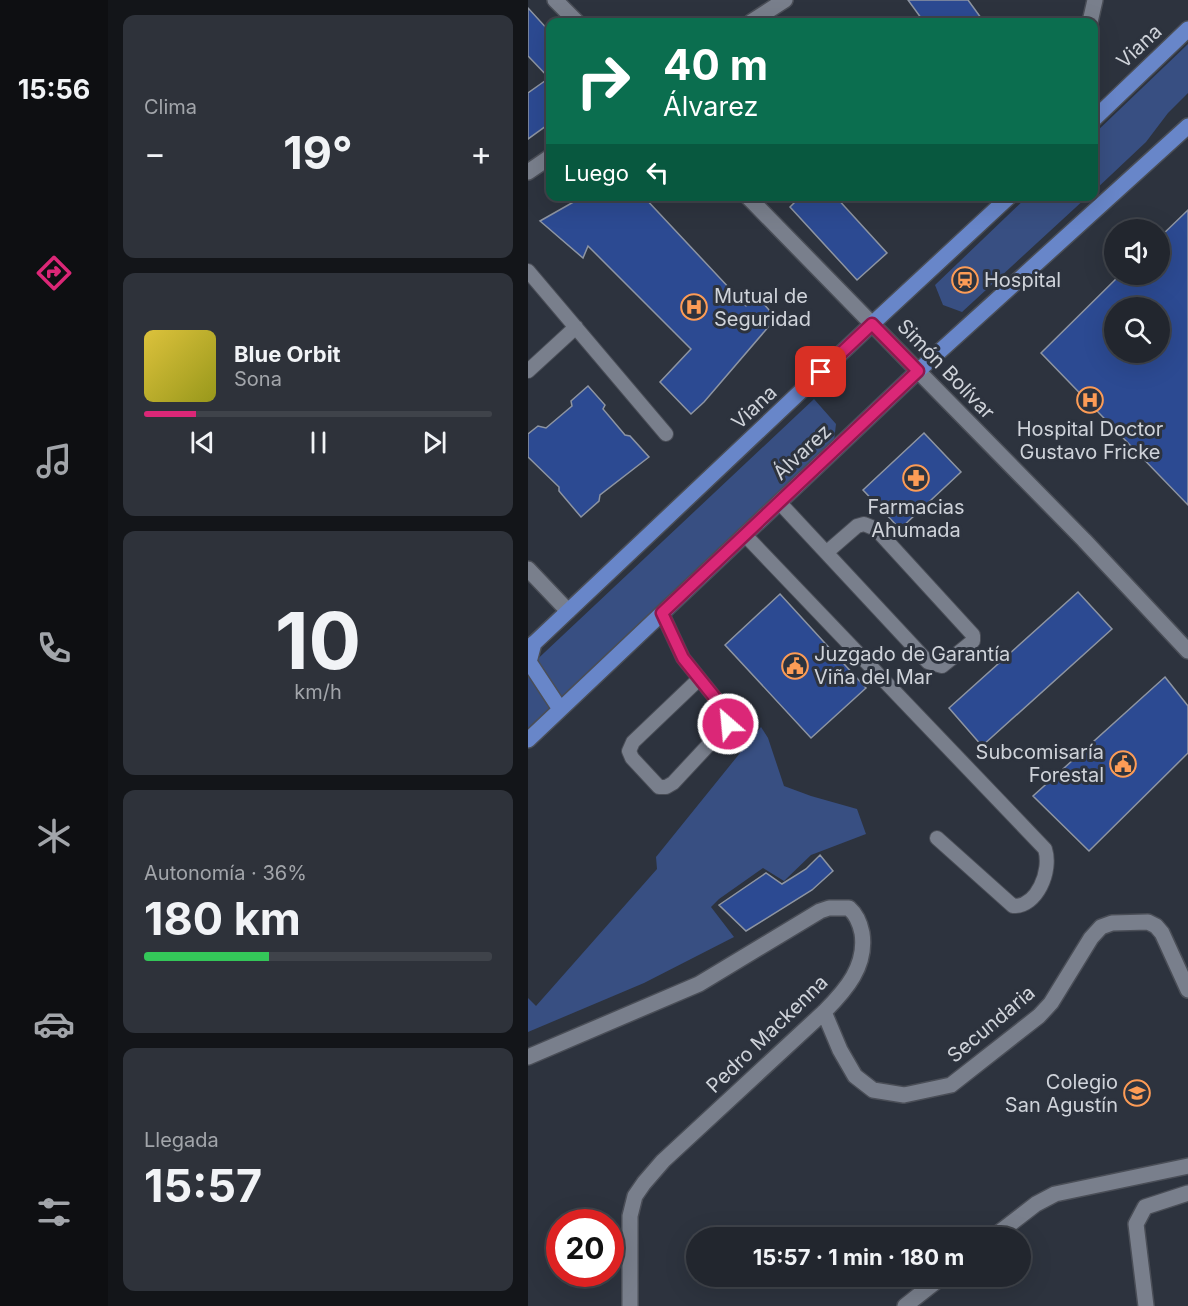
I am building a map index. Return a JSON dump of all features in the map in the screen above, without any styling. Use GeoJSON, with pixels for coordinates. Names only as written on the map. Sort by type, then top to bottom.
{"type":"FeatureCollection","features":[{"type":"Feature","properties":{"kind":"main road","name":"Viana"},"geometry":{"type":"LineString","coordinates":[[1098,114],[1188,29]]}},
{"type":"Feature","properties":{"kind":"main road","name":"Álvarez"},"geometry":{"type":"LineString","coordinates":[[528,740],[918,371],[1188,126]]}},
{"type":"Feature","properties":{"kind":"main road","name":"Viana"},"geometry":{"type":"LineString","coordinates":[[531,646],[1005,201]]}},
{"type":"Feature","properties":{"kind":"main road"},"geometry":{"type":"LineString","coordinates":[[531,646],[529,662],[560,709]]}},
{"type":"Feature","properties":{"kind":"street"},"geometry":{"type":"LineString","coordinates":[[555,0],[573,18]]}},
{"type":"Feature","properties":{"kind":"street"},"geometry":{"type":"LineString","coordinates":[[757,18],[785,0]]}},
{"type":"Feature","properties":{"kind":"street"},"geometry":{"type":"LineString","coordinates":[[1091,18],[1095,0]]}},
{"type":"Feature","properties":{"kind":"street"},"geometry":{"type":"LineString","coordinates":[[528,172],[546,160]]}},
{"type":"Feature","properties":{"kind":"street","name":"Simón Bolívar"},"geometry":{"type":"LineString","coordinates":[[752,201],[1084,540],[1188,651]]}},
{"type":"Feature","properties":{"kind":"street"},"geometry":{"type":"LineString","coordinates":[[528,569],[568,611]]}},
{"type":"Feature","properties":{"kind":"street","name":"Pedro Mackenna"},"geometry":{"type":"LineString","coordinates":[[528,1057],[699,984],[820,911],[839,907],[849,908],[859,921],[863,940],[862,956],[845,990],[663,1161],[639,1189],[630,1216],[630,1306]]}},
{"type":"Feature","properties":{"kind":"street","name":"Secundaria"},"geometry":{"type":"LineString","coordinates":[[824,1012],[840,1050],[855,1076],[873,1090],[904,1095],[951,1085],[1039,1016],[1051,1003],[1091,938],[1101,927],[1112,923],[1148,922],[1156,926],[1162,933],[1188,990]]}},
{"type":"Feature","properties":{"kind":"street"},"geometry":{"type":"LineString","coordinates":[[1007,1227],[1036,1204],[1055,1194],[1188,1166]]}},
{"type":"Feature","properties":{"kind":"street"},"geometry":{"type":"LineString","coordinates":[[1146,1306],[1136,1224],[1145,1207],[1188,1193]]}},
{"type":"Feature","properties":{"kind":"street"},"geometry":{"type":"LineString","coordinates":[[905,1306],[929,1287]]}},
{"type":"Feature","properties":{"kind":"lane"},"geometry":{"type":"LineString","coordinates":[[528,271],[666,434]]}},
{"type":"Feature","properties":{"kind":"lane"},"geometry":{"type":"LineString","coordinates":[[528,371],[576,327]]}},
{"type":"Feature","properties":{"kind":"lane"},"geometry":{"type":"LineString","coordinates":[[779,502],[928,662],[942,666],[973,641],[973,635],[876,529],[864,524],[857,526],[827,552]]}},
{"type":"Feature","properties":{"kind":"lane"},"geometry":{"type":"LineString","coordinates":[[745,535],[1045,849],[1047,856],[1045,875],[1032,900],[1012,906],[937,838]]}},
{"type":"Feature","properties":{"kind":"lane"},"geometry":{"type":"LineString","coordinates":[[662,613],[683,658],[728,714],[728,724],[673,783],[666,787],[659,787],[632,758],[629,751],[633,742],[699,679]]}},
{"type":"Feature","properties":{"kind":"shaded area"},"geometry":{"type":"Polygon","coordinates":[[[1188,44],[1188,93],[1168,113],[1146,142],[1098,187],[1098,130],[1188,44]]]}},
{"type":"Feature","properties":{"kind":"shaded area"},"geometry":{"type":"Polygon","coordinates":[[[1023,201],[1083,201],[962,312],[943,305],[935,285],[1023,201]]]}},
{"type":"Feature","properties":{"kind":"shaded area"},"geometry":{"type":"Polygon","coordinates":[[[814,399],[836,424],[834,441],[528,730],[528,668],[814,399]]]}},
{"type":"Feature","properties":{"kind":"shaded area"},"geometry":{"type":"Polygon","coordinates":[[[761,727],[768,738],[784,786],[857,809],[866,834],[811,855],[784,881],[763,868],[711,907],[734,937],[644,983],[528,1032],[528,998],[536,1006],[657,869],[656,857],[761,727]]]}},
{"type":"Feature","properties":{"kind":"building"},"geometry":{"type":"Polygon","coordinates":[[[908,0],[968,0],[981,18],[921,18],[908,0]]]}},
{"type":"Feature","properties":{"kind":"building"},"geometry":{"type":"Polygon","coordinates":[[[528,8],[546,28],[546,75],[528,56],[528,8]]]}},
{"type":"Feature","properties":{"kind":"building"},"geometry":{"type":"Polygon","coordinates":[[[546,80],[546,126],[528,139],[528,93],[546,80]]]}},
{"type":"Feature","properties":{"kind":"building"},"geometry":{"type":"Polygon","coordinates":[[[575,201],[648,201],[746,306],[756,295],[776,318],[691,414],[660,382],[691,349],[588,246],[583,258],[540,221],[575,201]]]}},
{"type":"Feature","properties":{"kind":"building"},"geometry":{"type":"Polygon","coordinates":[[[796,201],[840,201],[887,253],[857,280],[790,207],[796,201]]]}},
{"type":"Feature","properties":{"kind":"building"},"geometry":{"type":"Polygon","coordinates":[[[1188,210],[1188,505],[1041,353],[1110,285],[1170,285],[1170,227],[1188,210]]]}},
{"type":"Feature","properties":{"kind":"building"},"geometry":{"type":"Polygon","coordinates":[[[588,386],[605,405],[603,409],[625,435],[630,436],[649,457],[600,495],[599,501],[581,517],[559,491],[559,487],[528,457],[528,434],[538,426],[546,428],[572,406],[571,401],[588,386]]]}},
{"type":"Feature","properties":{"kind":"building"},"geometry":{"type":"Polygon","coordinates":[[[924,433],[961,472],[900,529],[863,490],[924,433]]]}},
{"type":"Feature","properties":{"kind":"building"},"geometry":{"type":"Polygon","coordinates":[[[1078,592],[1112,629],[982,746],[949,708],[1078,592]]]}},
{"type":"Feature","properties":{"kind":"building","name":"Juzgado de Garantía Viña del Mar"},"geometry":{"type":"Polygon","coordinates":[[[780,594],[866,688],[811,738],[725,645],[780,594]]]}},
{"type":"Feature","properties":{"kind":"building","name":"Subcomisaría Forestal"},"geometry":{"type":"Polygon","coordinates":[[[1165,677],[1188,706],[1188,753],[1089,851],[1033,796],[1165,677]]]}},
{"type":"Feature","properties":{"kind":"building"},"geometry":{"type":"Polygon","coordinates":[[[820,855],[833,871],[812,890],[746,931],[719,905],[766,873],[782,884],[806,869],[820,855]]]}},
{"type":"Feature","properties":{"kind":"place","name":"Hospital"},"geometry":{"type":"Point","coordinates":[965,280]}},
{"type":"Feature","properties":{"kind":"place","name":"Mutual de Seguridad"},"geometry":{"type":"Point","coordinates":[694,307]}},
{"type":"Feature","properties":{"kind":"place","name":"Hospital Doctor Gustavo Fricke"},"geometry":{"type":"Point","coordinates":[1090,400]}},
{"type":"Feature","properties":{"kind":"place","name":"Farmacias Ahumada"},"geometry":{"type":"Point","coordinates":[916,478]}},
{"type":"Feature","properties":{"kind":"place","name":"Juzgado de Garantía Viña del Mar"},"geometry":{"type":"Point","coordinates":[795,666]}},
{"type":"Feature","properties":{"kind":"place","name":"Subcomisaría Forestal"},"geometry":{"type":"Point","coordinates":[1123,764]}},
{"type":"Feature","properties":{"kind":"place","name":"Colegio San Agustín"},"geometry":{"type":"Point","coordinates":[1137,1093]}},
{"type":"Feature","properties":{"kind":"route"},"geometry":{"type":"LineString","coordinates":[[728,724],[728,714],[683,658],[662,613],[918,371],[872,324],[821,372]]}}]}
